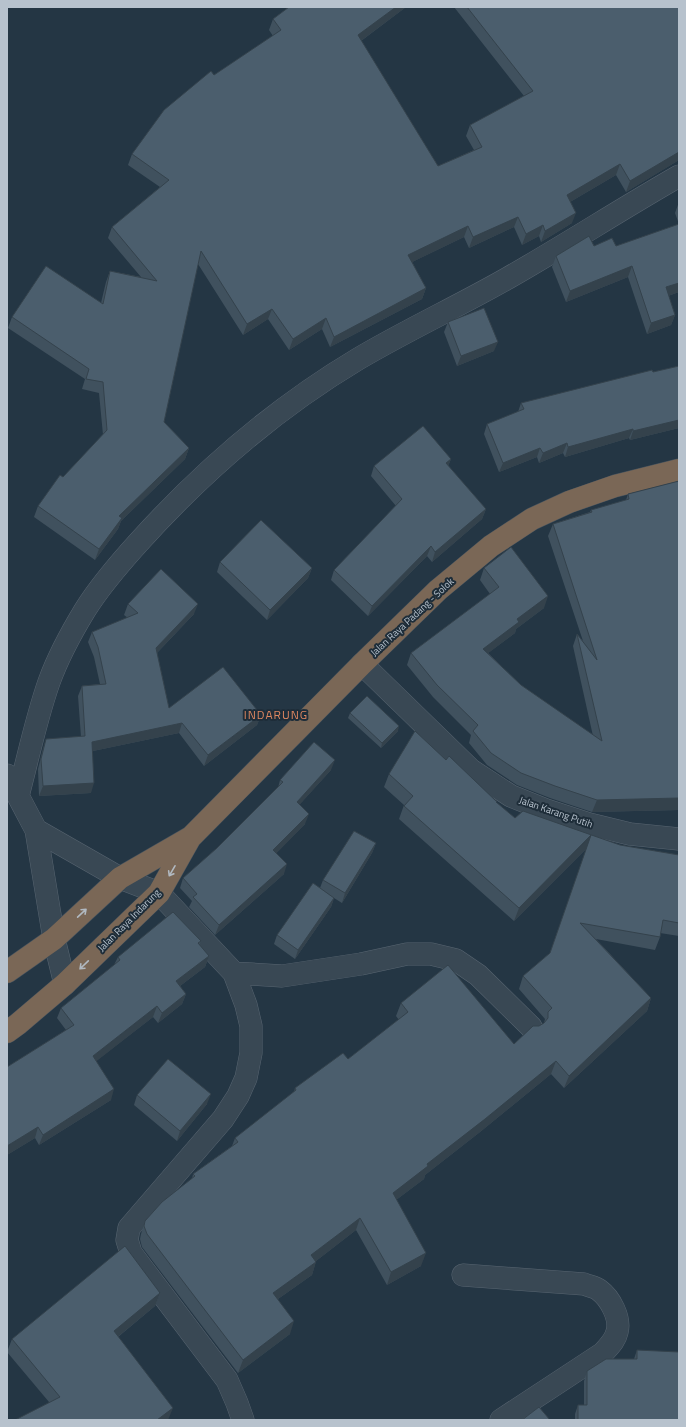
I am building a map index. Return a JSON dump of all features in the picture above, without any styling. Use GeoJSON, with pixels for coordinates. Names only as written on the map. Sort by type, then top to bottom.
{"type":"FeatureCollection","features":[{"type":"Feature","properties":{"kind":"highway","name":"Jalan Raya Padang - Solok"},"geometry":{"type":"LineString","coordinates":[[191,837],[362,664],[438,590],[491,546],[532,519],[569,502],[616,486],[679,470]]}},
{"type":"Feature","properties":{"kind":"highway"},"geometry":{"type":"LineString","coordinates":[[7,972],[54,939],[120,878],[191,837]]}},
{"type":"Feature","properties":{"kind":"highway","name":"Jalan Raya Indarung"},"geometry":{"type":"LineString","coordinates":[[7,1032],[64,984],[159,893],[191,837]]}},
{"type":"Feature","properties":{"kind":"street"},"geometry":{"type":"LineString","coordinates":[[18,796],[50,681],[67,642],[86,608],[113,571],[150,529],[179,500],[265,422],[306,392],[352,363],[507,279],[638,199],[679,176]]}},
{"type":"Feature","properties":{"kind":"street","name":"Jalan Karang Putih"},"geometry":{"type":"LineString","coordinates":[[362,664],[471,770],[511,796],[546,810],[589,824],[630,834],[679,839]]}},
{"type":"Feature","properties":{"kind":"street"},"geometry":{"type":"LineString","coordinates":[[7,775],[36,830],[54,939],[64,984]]}},
{"type":"Feature","properties":{"kind":"street"},"geometry":{"type":"LineString","coordinates":[[36,830],[120,878],[159,893],[234,973],[246,1006],[251,1026],[251,1053],[246,1078],[238,1096],[223,1119],[130,1228],[127,1240],[131,1254],[227,1380],[243,1420]]}},
{"type":"Feature","properties":{"kind":"street"},"geometry":{"type":"LineString","coordinates":[[234,973],[282,976],[340,968],[407,954],[431,954],[456,960],[478,975],[531,1027]]}},
{"type":"Feature","properties":{"kind":"street"},"geometry":{"type":"LineString","coordinates":[[463,1275],[584,1284],[598,1289],[607,1299],[618,1322],[618,1332],[613,1342],[603,1353],[501,1420]]}},
{"type":"Feature","properties":{"kind":"building"},"geometry":{"type":"Polygon","coordinates":[[[289,7],[396,7],[358,35],[438,166],[482,147],[470,125],[533,91],[467,7],[679,7],[679,152],[630,181],[620,164],[567,195],[576,213],[545,231],[543,225],[526,234],[518,217],[473,237],[468,226],[408,255],[426,288],[334,337],[326,318],[293,339],[272,309],[247,324],[201,251],[164,422],[189,448],[119,516],[122,518],[99,549],[38,506],[60,475],[63,477],[107,430],[103,382],[86,379],[89,369],[12,317],[46,266],[103,304],[110,271],[157,281],[112,227],[169,180],[132,154],[164,110],[211,71],[214,75],[281,30],[273,19],[289,7]]]}},
{"type":"Feature","properties":{"kind":"building"},"geometry":{"type":"Polygon","coordinates":[[[679,224],[679,283],[666,287],[675,315],[651,323],[632,266],[570,291],[556,256],[589,236],[594,246],[612,238],[616,246],[679,224]]]}},
{"type":"Feature","properties":{"kind":"building"},"geometry":{"type":"Polygon","coordinates":[[[484,308],[498,342],[461,356],[448,322],[484,308]]]}},
{"type":"Feature","properties":{"kind":"building"},"geometry":{"type":"Polygon","coordinates":[[[679,366],[679,420],[633,431],[633,429],[568,447],[567,443],[543,453],[540,448],[503,463],[487,424],[524,409],[521,403],[652,370],[653,372],[679,366]]]}},
{"type":"Feature","properties":{"kind":"building"},"geometry":{"type":"Polygon","coordinates":[[[423,426],[451,459],[446,463],[486,509],[435,552],[431,546],[372,606],[334,570],[402,499],[374,466],[423,426]]]}},
{"type":"Feature","properties":{"kind":"building"},"geometry":{"type":"Polygon","coordinates":[[[679,481],[679,798],[597,800],[521,773],[491,753],[473,731],[478,725],[437,685],[411,653],[499,587],[484,568],[511,547],[548,596],[517,619],[519,622],[483,649],[521,685],[602,741],[577,634],[597,660],[553,524],[592,512],[591,510],[629,499],[628,494],[679,481]]]}},
{"type":"Feature","properties":{"kind":"building"},"geometry":{"type":"Polygon","coordinates":[[[261,520],[312,568],[270,610],[220,562],[261,520]]]}},
{"type":"Feature","properties":{"kind":"building"},"geometry":{"type":"Polygon","coordinates":[[[161,569],[198,604],[156,648],[169,708],[223,667],[261,715],[208,755],[182,723],[92,742],[94,783],[43,786],[41,759],[46,739],[85,736],[82,686],[106,684],[98,647],[92,632],[138,613],[128,604],[161,569]]]}},
{"type":"Feature","properties":{"kind":"building"},"geometry":{"type":"Polygon","coordinates":[[[367,696],[399,726],[382,743],[350,713],[367,696]]]}},
{"type":"Feature","properties":{"kind":"building"},"geometry":{"type":"Polygon","coordinates":[[[415,731],[446,760],[449,756],[496,802],[515,818],[523,811],[620,845],[679,855],[679,923],[663,920],[660,937],[580,923],[651,998],[569,1076],[556,1061],[393,1193],[426,1253],[391,1272],[360,1218],[311,1255],[316,1262],[273,1293],[294,1321],[243,1360],[147,1234],[144,1226],[145,1221],[162,1202],[195,1176],[193,1174],[238,1142],[235,1138],[296,1090],[295,1088],[343,1053],[348,1059],[408,1012],[401,1003],[448,965],[514,1044],[533,1026],[539,1026],[544,1023],[548,1018],[548,1012],[552,1008],[523,976],[550,953],[591,835],[519,908],[404,806],[413,796],[389,774],[415,731]]]}},
{"type":"Feature","properties":{"kind":"building"},"geometry":{"type":"Polygon","coordinates":[[[314,742],[335,760],[297,802],[309,814],[273,850],[287,864],[219,925],[193,897],[197,894],[183,878],[217,848],[283,782],[280,780],[314,742]]]}},
{"type":"Feature","properties":{"kind":"building"},"geometry":{"type":"Polygon","coordinates":[[[354,831],[376,843],[345,893],[323,880],[354,831]]]}},
{"type":"Feature","properties":{"kind":"building"},"geometry":{"type":"Polygon","coordinates":[[[313,883],[334,898],[298,950],[277,935],[313,883]]]}},
{"type":"Feature","properties":{"kind":"building"},"geometry":{"type":"Polygon","coordinates":[[[173,912],[201,941],[198,943],[209,956],[176,981],[186,994],[162,1013],[157,1006],[93,1056],[114,1089],[43,1135],[38,1127],[7,1146],[7,1067],[74,1025],[61,1008],[120,960],[118,957],[173,912]]]}},
{"type":"Feature","properties":{"kind":"building"},"geometry":{"type":"Polygon","coordinates":[[[168,1059],[211,1094],[180,1131],[137,1095],[168,1059]]]}},
{"type":"Feature","properties":{"kind":"building"},"geometry":{"type":"Polygon","coordinates":[[[125,1246],[160,1293],[114,1331],[173,1408],[157,1420],[15,1420],[60,1397],[12,1339],[125,1246]]]}},
{"type":"Feature","properties":{"kind":"building"},"geometry":{"type":"Polygon","coordinates":[[[637,1350],[679,1352],[679,1420],[578,1420],[578,1405],[587,1405],[587,1371],[606,1359],[637,1359],[637,1350]]]}},
{"type":"Feature","properties":{"kind":"building"},"geometry":{"type":"Polygon","coordinates":[[[539,1407],[550,1420],[522,1420],[539,1407]]]}},
{"type":"Feature","properties":{"kind":"district","name":"INDARUNG"},"geometry":{"type":"Point","coordinates":[276,714]}}]}
